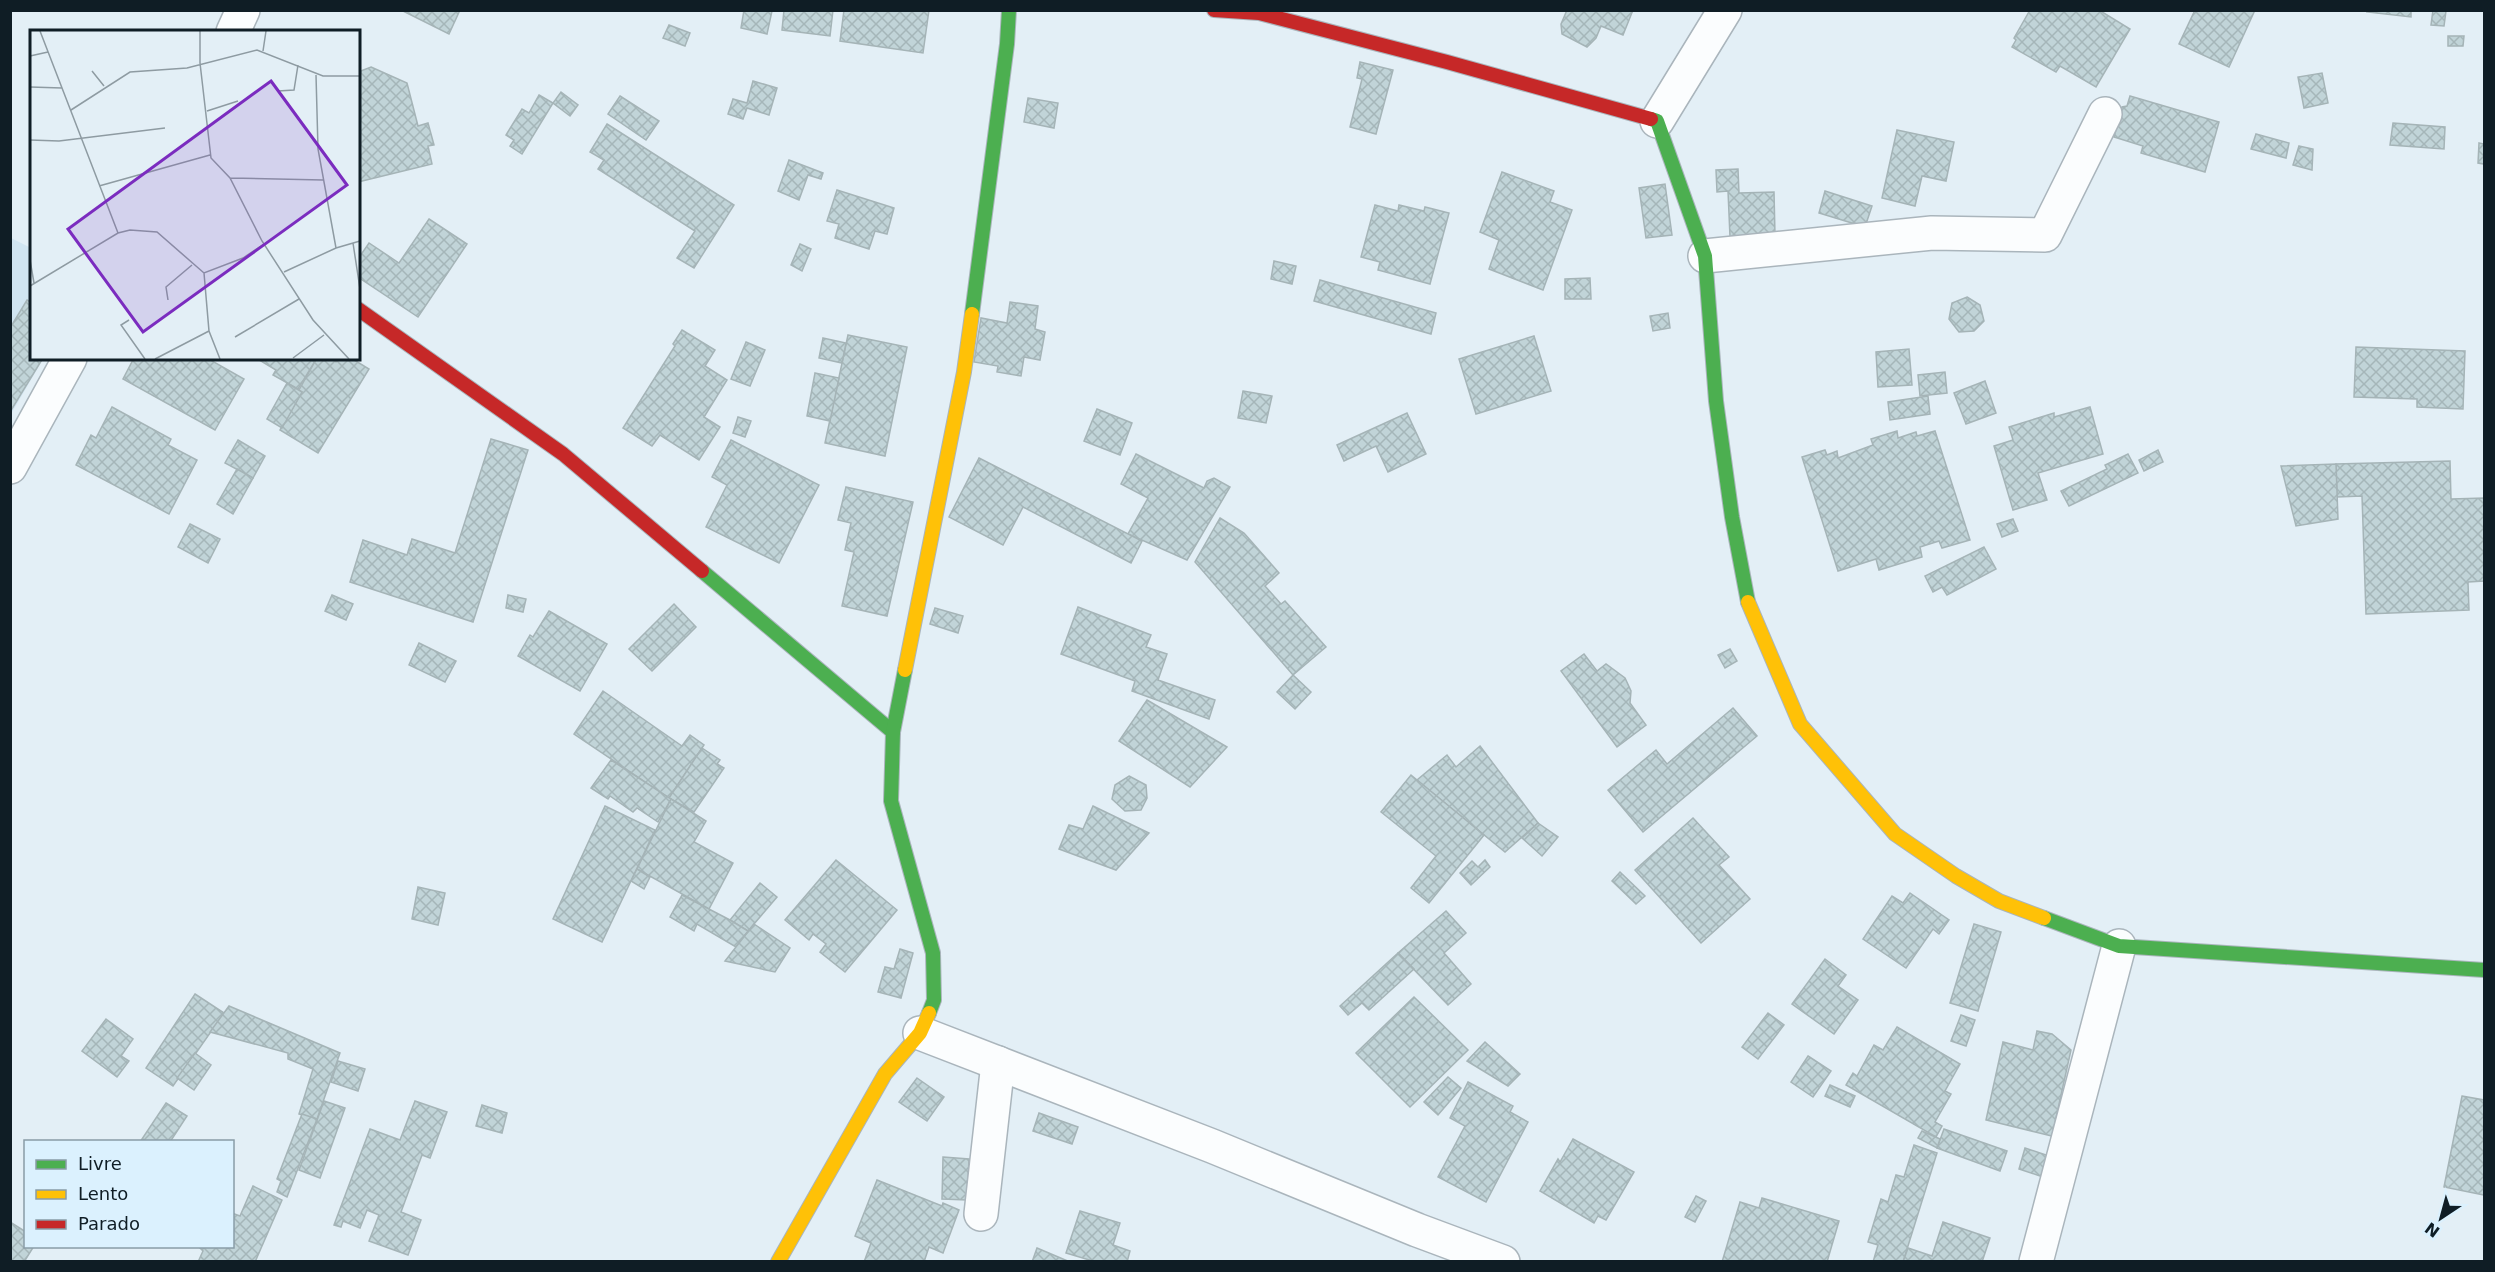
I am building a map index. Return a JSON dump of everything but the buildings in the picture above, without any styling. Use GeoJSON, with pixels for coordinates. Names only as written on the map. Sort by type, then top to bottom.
{"type":"FeatureCollection","features":[{"type":"Feature","properties":{"kind":"street"},"geometry":{"type":"LineString","coordinates":[[234,30],[243,10]]}},
{"type":"Feature","properties":{"kind":"street"},"geometry":{"type":"LineString","coordinates":[[778,1262],[885,1074],[920,1033],[934,1000],[933,953],[891,801],[893,732],[964,372],[1007,44],[1009,10]]}},
{"type":"Feature","properties":{"kind":"street"},"geometry":{"type":"LineString","coordinates":[[1214,10],[1259,13],[1448,62],[1658,121]]}},
{"type":"Feature","properties":{"kind":"street"},"geometry":{"type":"LineString","coordinates":[[1658,121],[1725,10]]}},
{"type":"Feature","properties":{"kind":"street"},"geometry":{"type":"LineString","coordinates":[[1705,256],[1932,233],[2045,235],[2105,114]]}},
{"type":"Feature","properties":{"kind":"street"},"geometry":{"type":"LineString","coordinates":[[1658,121],[1705,256],[1716,401],[1732,517],[1748,602],[1800,723],[1895,834],[1956,876],[1999,901],[2119,946],[2484,970]]}},
{"type":"Feature","properties":{"kind":"street"},"geometry":{"type":"LineString","coordinates":[[360,310],[563,454],[893,732]]}},
{"type":"Feature","properties":{"kind":"street"},"geometry":{"type":"LineString","coordinates":[[10,467],[69,360]]}},
{"type":"Feature","properties":{"kind":"street"},"geometry":{"type":"LineString","coordinates":[[2036,1262],[2119,946]]}},
{"type":"Feature","properties":{"kind":"street"},"geometry":{"type":"LineString","coordinates":[[920,1033],[1503,1262]]}},
{"type":"Feature","properties":{"kind":"street"},"geometry":{"type":"LineString","coordinates":[[981,1214],[998,1063]]}},
{"type":"Feature","properties":{"kind":"shaded area"},"geometry":{"type":"Polygon","coordinates":[[[11,238],[30,248],[30,360],[42,360],[11,414],[11,238]]]}},
{"type":"Feature","properties":{"kind":"traffic: fast"},"geometry":{"type":"LineString","coordinates":[[972,314],[1007,44],[1009,10]]}},
{"type":"Feature","properties":{"kind":"traffic: fast"},"geometry":{"type":"LineString","coordinates":[[1651,119],[1657,121],[1705,256],[1716,401],[1732,517],[1748,602]]}},
{"type":"Feature","properties":{"kind":"traffic: fast"},"geometry":{"type":"LineString","coordinates":[[702,571],[893,732]]}},
{"type":"Feature","properties":{"kind":"traffic: fast"},"geometry":{"type":"LineString","coordinates":[[905,670],[893,732],[891,801],[933,953],[934,1000],[929,1013]]}},
{"type":"Feature","properties":{"kind":"traffic: fast"},"geometry":{"type":"LineString","coordinates":[[2044,918],[2119,946],[2484,970]]}},
{"type":"Feature","properties":{"kind":"traffic: slow"},"geometry":{"type":"LineString","coordinates":[[905,670],[964,372],[972,314]]}},
{"type":"Feature","properties":{"kind":"traffic: slow"},"geometry":{"type":"LineString","coordinates":[[1748,602],[1800,724],[1895,834],[1956,876],[1999,901],[2044,918]]}},
{"type":"Feature","properties":{"kind":"traffic: slow"},"geometry":{"type":"LineString","coordinates":[[778,1262],[885,1074],[920,1033],[929,1013]]}},
{"type":"Feature","properties":{"kind":"traffic: jam"},"geometry":{"type":"LineString","coordinates":[[1214,10],[1259,13],[1651,119]]}},
{"type":"Feature","properties":{"kind":"traffic: jam"},"geometry":{"type":"LineString","coordinates":[[360,310],[563,454],[702,571]]}}]}
